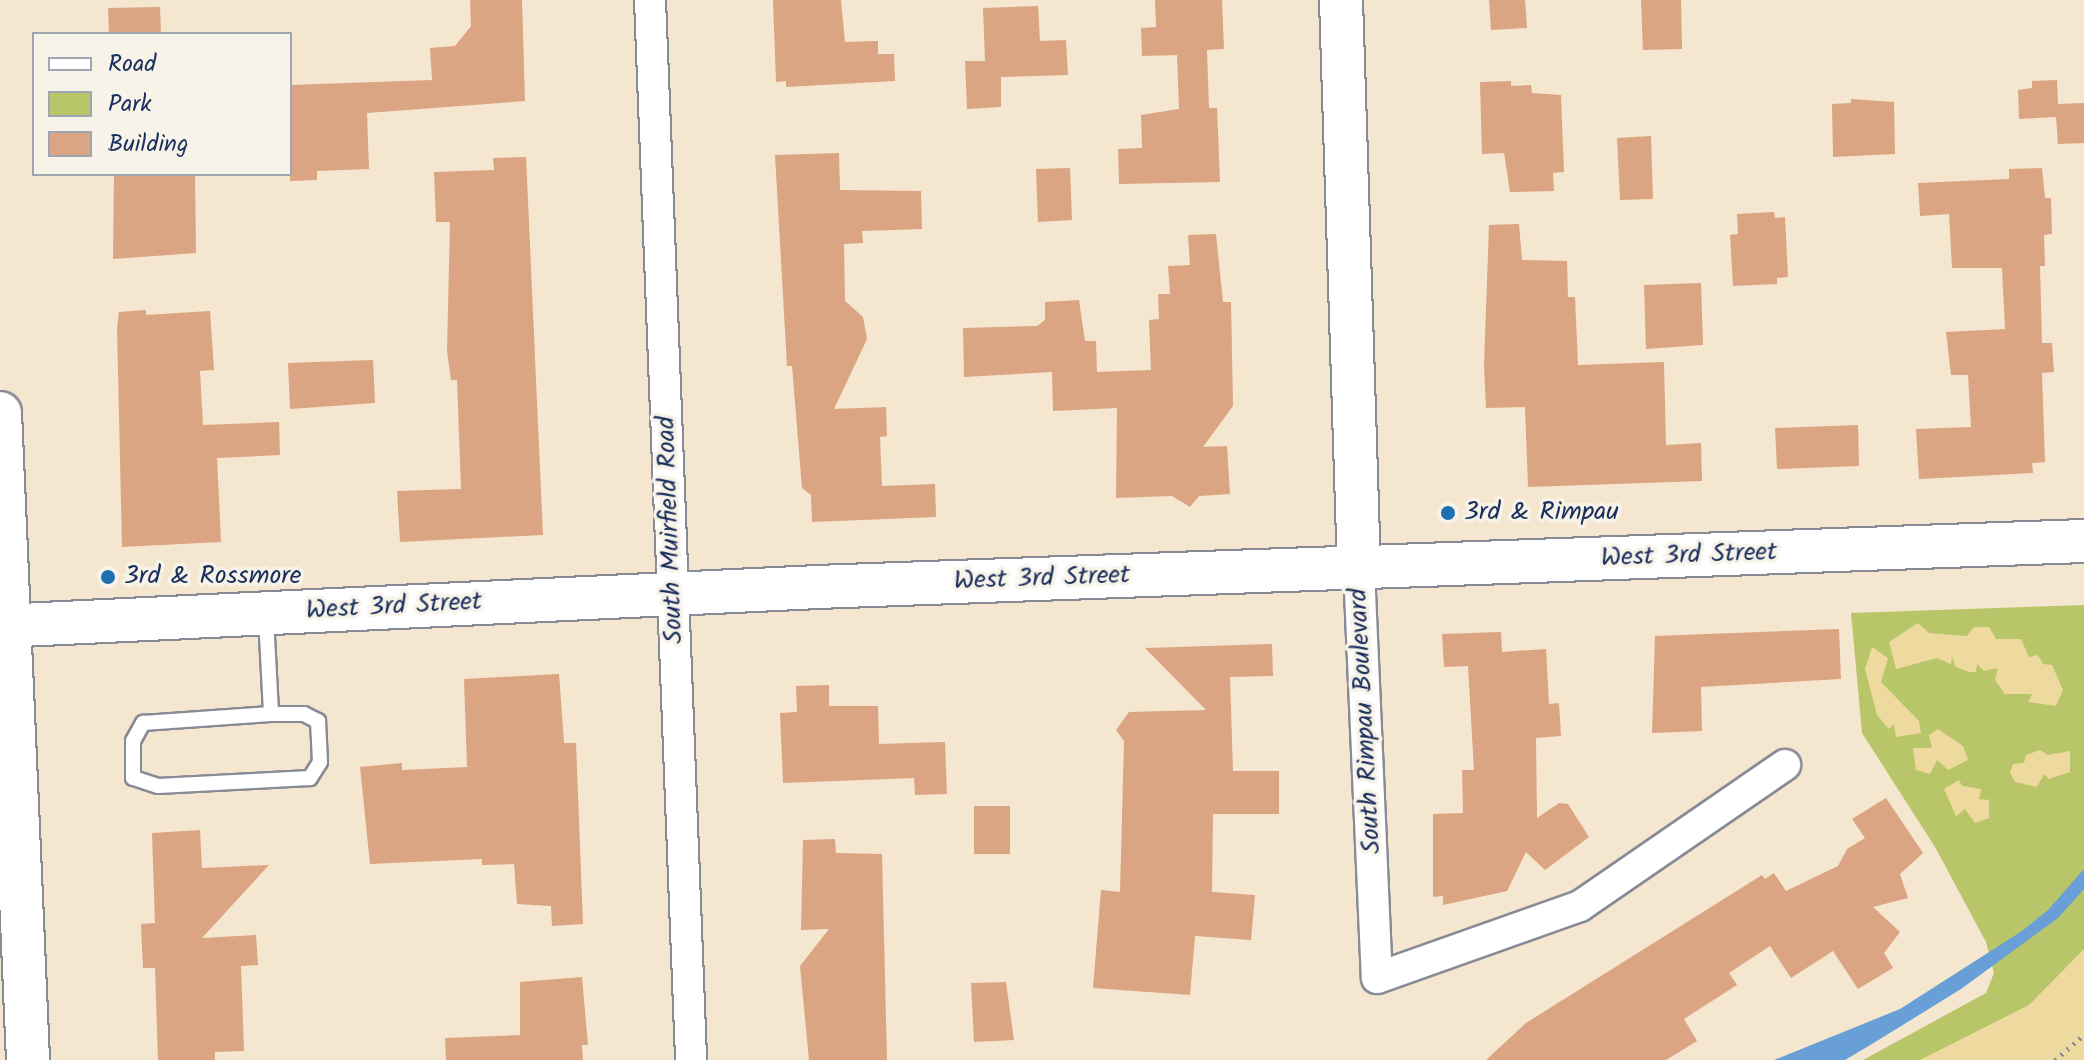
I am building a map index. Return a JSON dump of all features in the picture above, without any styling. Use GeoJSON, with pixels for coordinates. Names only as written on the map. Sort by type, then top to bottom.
{"type":"FeatureCollection","features":[{"type":"Feature","properties":{"kind":"main road","name":"South Rimpau Boulevard"},"geometry":{"type":"LineString","coordinates":[[1341,0],[1359,569]]}},
{"type":"Feature","properties":{"kind":"main road"},"geometry":{"type":"LineString","coordinates":[[0,413],[5,626],[28,1060]]}},
{"type":"Feature","properties":{"kind":"main road","name":"West 3rd Street"},"geometry":{"type":"LineString","coordinates":[[5,626],[673,594],[2084,541]]}},
{"type":"Feature","properties":{"kind":"street","name":"South Muirfield Road"},"geometry":{"type":"LineString","coordinates":[[650,0],[691,1060]]}},
{"type":"Feature","properties":{"kind":"street","name":"South Rimpau Boulevard"},"geometry":{"type":"LineString","coordinates":[[1359,569],[1377,978],[1580,906],[1785,765]]}},
{"type":"Feature","properties":{"kind":"lane"},"geometry":{"type":"LineString","coordinates":[[266,613],[271,714]]}},
{"type":"Feature","properties":{"kind":"lane"},"geometry":{"type":"LineString","coordinates":[[271,714],[304,714],[318,721],[320,762],[310,778],[158,786],[133,778],[133,741],[143,723],[271,714]]}},
{"type":"Feature","properties":{"kind":"path"},"geometry":{"type":"LineString","coordinates":[[2055,1060],[2084,1035]]}},
{"type":"Feature","properties":{"kind":"green space"},"geometry":{"type":"Polygon","coordinates":[[[2084,605],[2084,1060],[1863,1060],[1986,993],[1994,973],[1986,942],[1935,847],[1862,733],[1851,613],[2084,605]]]}},
{"type":"Feature","properties":{"kind":"sand"},"geometry":{"type":"Polygon","coordinates":[[[1918,623],[1929,633],[1967,636],[1974,627],[1989,627],[1996,639],[2021,639],[2029,657],[2038,655],[2043,664],[2052,665],[2063,690],[2056,706],[2028,702],[2032,694],[2005,694],[1995,680],[1998,668],[1984,671],[1977,664],[1976,672],[1969,672],[1956,667],[1952,657],[1951,664],[1937,658],[1896,669],[1889,642],[1918,623]]]}},
{"type":"Feature","properties":{"kind":"sand"},"geometry":{"type":"Polygon","coordinates":[[[1872,647],[1888,658],[1881,682],[1919,721],[1921,733],[1896,737],[1894,724],[1889,729],[1877,715],[1865,669],[1872,647]]]}},
{"type":"Feature","properties":{"kind":"sand"},"geometry":{"type":"Polygon","coordinates":[[[1938,729],[1963,746],[1968,760],[1948,770],[1937,760],[1930,774],[1916,770],[1913,748],[1932,748],[1929,735],[1938,729]]]}},
{"type":"Feature","properties":{"kind":"sand"},"geometry":{"type":"Polygon","coordinates":[[[2040,750],[2048,755],[2070,751],[2070,772],[2049,779],[2044,774],[2037,787],[2015,782],[2010,773],[2013,764],[2024,763],[2026,755],[2040,750]]]}},
{"type":"Feature","properties":{"kind":"sand"},"geometry":{"type":"Polygon","coordinates":[[[1959,780],[1962,786],[1981,789],[1979,799],[1989,800],[1989,818],[1975,823],[1965,809],[1956,816],[1944,789],[1959,780]]]}},
{"type":"Feature","properties":{"kind":"sand"},"geometry":{"type":"Polygon","coordinates":[[[2084,949],[2084,1060],[1920,1060],[2029,1005],[2084,949]]]}},
{"type":"Feature","properties":{"kind":"water"},"geometry":{"type":"Polygon","coordinates":[[[2084,869],[2084,889],[2058,918],[1961,989],[1872,1044],[1845,1060],[1774,1060],[1900,1009],[2022,931],[2048,910],[2084,869]]]}},
{"type":"Feature","properties":{"kind":"building"},"geometry":{"type":"Polygon","coordinates":[[[470,0],[522,0],[525,101],[367,113],[369,169],[317,171],[317,180],[290,181],[292,85],[432,80],[430,48],[455,46],[471,26],[470,0]]]}},
{"type":"Feature","properties":{"kind":"building"},"geometry":{"type":"Polygon","coordinates":[[[773,0],[841,0],[845,42],[878,41],[878,54],[894,54],[895,81],[786,87],[786,81],[776,82],[773,0]]]}},
{"type":"Feature","properties":{"kind":"building"},"geometry":{"type":"Polygon","coordinates":[[[1155,0],[1222,0],[1224,49],[1207,50],[1209,108],[1217,108],[1220,182],[1119,184],[1118,149],[1142,148],[1141,115],[1179,109],[1177,55],[1142,56],[1141,28],[1156,27],[1155,0]]]}},
{"type":"Feature","properties":{"kind":"building"},"geometry":{"type":"Polygon","coordinates":[[[1489,0],[1525,0],[1527,28],[1491,30],[1489,0]]]}},
{"type":"Feature","properties":{"kind":"building"},"geometry":{"type":"Polygon","coordinates":[[[1641,0],[1681,0],[1682,49],[1643,50],[1641,0]]]}},
{"type":"Feature","properties":{"kind":"building"},"geometry":{"type":"Polygon","coordinates":[[[1038,6],[1040,41],[1066,40],[1068,75],[1001,77],[1001,107],[967,109],[965,61],[985,61],[983,8],[1038,6]]]}},
{"type":"Feature","properties":{"kind":"building"},"geometry":{"type":"Polygon","coordinates":[[[160,7],[161,32],[109,32],[108,8],[160,7]]]}},
{"type":"Feature","properties":{"kind":"building"},"geometry":{"type":"Polygon","coordinates":[[[2057,80],[2058,104],[2084,103],[2084,143],[2058,144],[2056,117],[2019,119],[2018,90],[2032,88],[2032,81],[2057,80]]]}},
{"type":"Feature","properties":{"kind":"building"},"geometry":{"type":"Polygon","coordinates":[[[1511,81],[1511,86],[1531,85],[1532,93],[1561,95],[1564,172],[1553,173],[1554,191],[1510,192],[1504,153],[1482,154],[1480,82],[1511,81]]]}},
{"type":"Feature","properties":{"kind":"building"},"geometry":{"type":"Polygon","coordinates":[[[1851,99],[1894,102],[1895,154],[1833,157],[1832,104],[1851,103],[1851,99]]]}},
{"type":"Feature","properties":{"kind":"building"},"geometry":{"type":"Polygon","coordinates":[[[1651,136],[1653,199],[1620,200],[1617,138],[1651,136]]]}},
{"type":"Feature","properties":{"kind":"building"},"geometry":{"type":"Polygon","coordinates":[[[839,153],[840,190],[921,191],[922,229],[862,231],[863,243],[844,244],[845,301],[863,317],[867,339],[834,409],[886,407],[887,436],[880,437],[882,486],[935,484],[936,517],[812,522],[811,495],[802,488],[792,366],[787,366],[775,155],[839,153]]]}},
{"type":"Feature","properties":{"kind":"building"},"geometry":{"type":"Polygon","coordinates":[[[526,157],[543,535],[400,542],[397,491],[461,489],[457,380],[451,380],[447,351],[450,222],[436,222],[434,172],[494,170],[493,158],[526,157]]]}},
{"type":"Feature","properties":{"kind":"building"},"geometry":{"type":"Polygon","coordinates":[[[1070,168],[1072,220],[1038,222],[1036,169],[1070,168]]]}},
{"type":"Feature","properties":{"kind":"building"},"geometry":{"type":"Polygon","coordinates":[[[2042,168],[2045,198],[2051,198],[2052,234],[2044,235],[2045,266],[2040,266],[2042,343],[2052,343],[2054,372],[2042,373],[2045,462],[2032,463],[2033,473],[1919,479],[1916,429],[1971,427],[1968,375],[1951,375],[1946,332],[2005,329],[2002,268],[1952,268],[1949,214],[1920,216],[1918,183],[2009,179],[2009,169],[2042,168]]]}},
{"type":"Feature","properties":{"kind":"building"},"geometry":{"type":"Polygon","coordinates":[[[114,176],[195,176],[196,253],[113,259],[114,176]]]}},
{"type":"Feature","properties":{"kind":"building"},"geometry":{"type":"Polygon","coordinates":[[[1774,212],[1775,218],[1785,217],[1788,277],[1777,278],[1777,284],[1733,286],[1730,235],[1738,234],[1737,214],[1774,212]]]}},
{"type":"Feature","properties":{"kind":"building"},"geometry":{"type":"Polygon","coordinates":[[[1519,224],[1522,260],[1567,261],[1568,297],[1575,297],[1578,365],[1664,362],[1666,445],[1701,443],[1702,481],[1528,487],[1525,407],[1486,408],[1484,366],[1489,225],[1519,224]]]}},
{"type":"Feature","properties":{"kind":"building"},"geometry":{"type":"Polygon","coordinates":[[[1216,234],[1223,302],[1231,302],[1233,406],[1203,447],[1227,446],[1230,494],[1199,496],[1190,507],[1172,496],[1116,498],[1117,408],[1053,411],[1052,372],[964,377],[963,328],[1037,326],[1045,320],[1045,302],[1079,300],[1085,341],[1096,341],[1097,372],[1151,370],[1149,320],[1159,319],[1158,294],[1170,294],[1168,266],[1190,265],[1188,235],[1216,234]]]}},
{"type":"Feature","properties":{"kind":"building"},"geometry":{"type":"Polygon","coordinates":[[[1701,283],[1703,345],[1646,349],[1644,285],[1701,283]]]}},
{"type":"Feature","properties":{"kind":"building"},"geometry":{"type":"Polygon","coordinates":[[[146,310],[146,315],[210,311],[214,370],[200,371],[203,425],[279,422],[280,455],[217,458],[221,542],[122,547],[117,328],[119,312],[146,310]]]}},
{"type":"Feature","properties":{"kind":"building"},"geometry":{"type":"Polygon","coordinates":[[[373,360],[375,403],[290,409],[288,363],[373,360]]]}},
{"type":"Feature","properties":{"kind":"building"},"geometry":{"type":"Polygon","coordinates":[[[1858,425],[1859,466],[1777,469],[1775,428],[1858,425]]]}},
{"type":"Feature","properties":{"kind":"building"},"geometry":{"type":"Polygon","coordinates":[[[1839,629],[1841,679],[1701,687],[1702,731],[1652,733],[1655,636],[1839,629]]]}},
{"type":"Feature","properties":{"kind":"building"},"geometry":{"type":"Polygon","coordinates":[[[1501,632],[1502,652],[1546,649],[1549,704],[1559,703],[1561,736],[1536,738],[1537,818],[1559,803],[1568,804],[1589,837],[1545,870],[1526,852],[1507,891],[1443,905],[1443,896],[1433,897],[1433,814],[1463,813],[1462,770],[1474,770],[1468,666],[1444,667],[1442,634],[1501,632]]]}},
{"type":"Feature","properties":{"kind":"building"},"geometry":{"type":"Polygon","coordinates":[[[1272,644],[1273,676],[1230,677],[1233,771],[1279,771],[1279,814],[1213,814],[1212,892],[1255,895],[1251,940],[1195,936],[1190,995],[1093,988],[1101,890],[1120,892],[1124,741],[1116,730],[1129,712],[1206,710],[1145,648],[1272,644]]]}},
{"type":"Feature","properties":{"kind":"building"},"geometry":{"type":"Polygon","coordinates":[[[559,674],[564,743],[576,743],[583,924],[552,926],[551,906],[517,904],[514,864],[482,865],[482,859],[370,864],[360,767],[402,763],[402,770],[467,767],[464,679],[559,674]]]}},
{"type":"Feature","properties":{"kind":"building"},"geometry":{"type":"Polygon","coordinates":[[[829,685],[829,706],[878,706],[879,744],[945,742],[947,794],[915,795],[914,778],[783,783],[780,713],[797,712],[796,686],[829,685]]]}},
{"type":"Feature","properties":{"kind":"building"},"geometry":{"type":"Polygon","coordinates":[[[1886,798],[1923,853],[1900,874],[1908,898],[1873,907],[1900,932],[1884,953],[1893,968],[1858,989],[1833,951],[1791,978],[1770,946],[1729,973],[1737,985],[1684,1019],[1697,1041],[1666,1060],[1486,1060],[1526,1023],[1762,875],[1765,879],[1774,873],[1786,891],[1838,866],[1847,849],[1865,838],[1852,819],[1886,798]]]}},
{"type":"Feature","properties":{"kind":"building"},"geometry":{"type":"Polygon","coordinates":[[[974,806],[1010,806],[1010,854],[974,854],[974,806]]]}},
{"type":"Feature","properties":{"kind":"building"},"geometry":{"type":"Polygon","coordinates":[[[200,830],[202,868],[269,865],[202,938],[256,935],[258,965],[241,966],[244,1051],[215,1052],[215,1060],[158,1060],[155,968],[143,968],[141,924],[155,923],[152,833],[200,830]]]}},
{"type":"Feature","properties":{"kind":"building"},"geometry":{"type":"Polygon","coordinates":[[[835,839],[836,853],[882,854],[887,1060],[809,1060],[800,966],[829,929],[801,930],[803,840],[835,839]]]}},
{"type":"Feature","properties":{"kind":"building"},"geometry":{"type":"Polygon","coordinates":[[[582,977],[588,1045],[582,1045],[583,1060],[446,1060],[445,1038],[520,1035],[520,982],[582,977]]]}},
{"type":"Feature","properties":{"kind":"building"},"geometry":{"type":"Polygon","coordinates":[[[1006,982],[1014,1040],[974,1042],[971,983],[1006,982]]]}},
{"type":"Feature","properties":{"kind":"place","name":"3rd & Rimpau"},"geometry":{"type":"Point","coordinates":[1448,513]}},
{"type":"Feature","properties":{"kind":"place","name":"3rd & Rossmore"},"geometry":{"type":"Point","coordinates":[108,577]}}]}
